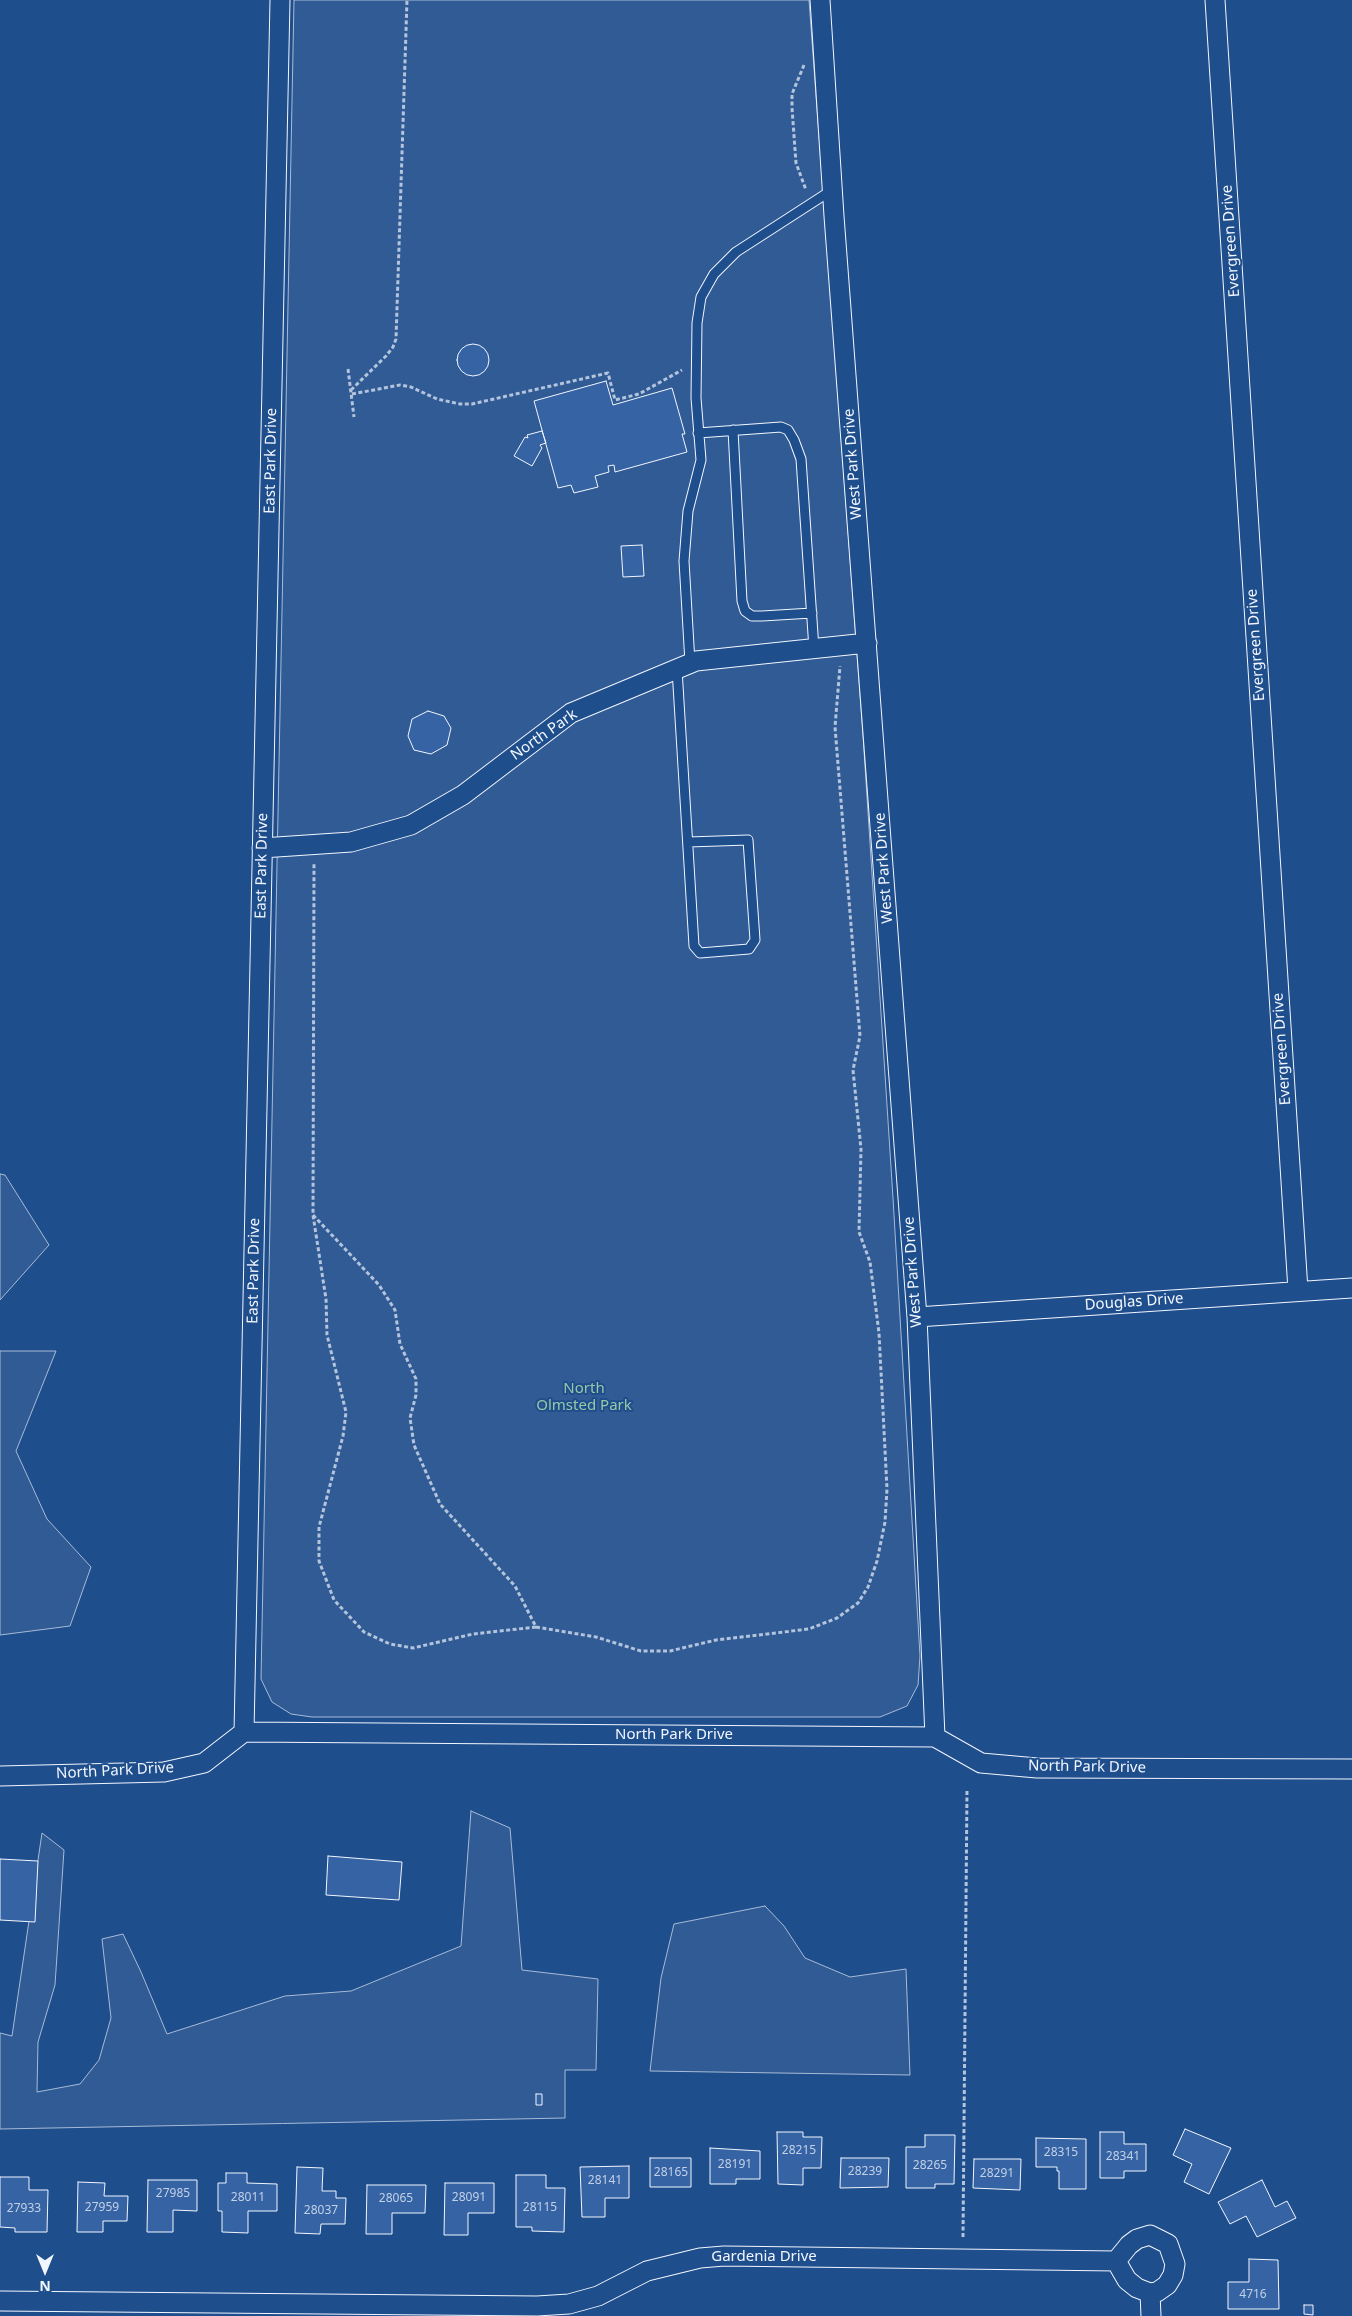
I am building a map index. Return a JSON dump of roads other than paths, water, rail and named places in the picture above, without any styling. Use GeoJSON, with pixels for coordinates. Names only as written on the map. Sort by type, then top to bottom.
{"type":"FeatureCollection","features":[{"type":"Feature","properties":{"kind":"street","name":"East Park Drive"},"geometry":{"type":"LineString","coordinates":[[244,1732],[280,0]]}},
{"type":"Feature","properties":{"kind":"street","name":"West Park Drive"},"geometry":{"type":"LineString","coordinates":[[820,0],[832,190],[917,1317],[934,1737]]}},
{"type":"Feature","properties":{"kind":"street","name":"Evergreen Drive"},"geometry":{"type":"LineString","coordinates":[[1215,0],[1298,1290]]}},
{"type":"Feature","properties":{"kind":"street","name":"North Park"},"geometry":{"type":"LineString","coordinates":[[262,848],[350,842],[411,825],[463,795],[571,713],[696,661],[867,643]]}},
{"type":"Feature","properties":{"kind":"street","name":"Douglas Drive"},"geometry":{"type":"LineString","coordinates":[[917,1317],[1298,1290],[1352,1288]]}},
{"type":"Feature","properties":{"kind":"street","name":"North Park Drive"},"geometry":{"type":"LineString","coordinates":[[0,1776],[164,1772],[204,1763],[244,1732],[934,1737],[981,1763],[1037,1768],[1352,1769]]}},
{"type":"Feature","properties":{"kind":"street"},"geometry":{"type":"LineString","coordinates":[[1150,2236],[1168,2244],[1175,2264],[1173,2275],[1167,2285],[1157,2292],[1150,2293],[1137,2288],[1127,2280],[1116,2262],[1129,2245],[1143,2237],[1150,2236]]}},
{"type":"Feature","properties":{"kind":"street","name":"Gardenia Drive"},"geometry":{"type":"LineString","coordinates":[[0,2301],[537,2306],[569,2304],[598,2296],[647,2271],[700,2258],[724,2256],[1116,2262]]}},
{"type":"Feature","properties":{"kind":"street"},"geometry":{"type":"LineString","coordinates":[[1150,2293],[1151,2316]]}},
{"type":"Feature","properties":{"kind":"lane"},"geometry":{"type":"LineString","coordinates":[[688,842],[748,840],[755,940],[749,949],[700,953],[694,946],[688,842],[684,562],[688,511],[701,460],[698,433],[697,324],[701,297],[714,274],[736,252],[832,190]]}},
{"type":"Feature","properties":{"kind":"lane"},"geometry":{"type":"LineString","coordinates":[[698,433],[781,427],[788,430],[794,440],[801,459],[814,649]]}},
{"type":"Feature","properties":{"kind":"lane"},"geometry":{"type":"LineString","coordinates":[[733,430],[742,601],[745,611],[752,616],[812,613]]}},
{"type":"Feature","properties":{"kind":"park label","name":"North Olmsted Park"},"geometry":{"type":"Point","coordinates":[584,1398]}}]}
